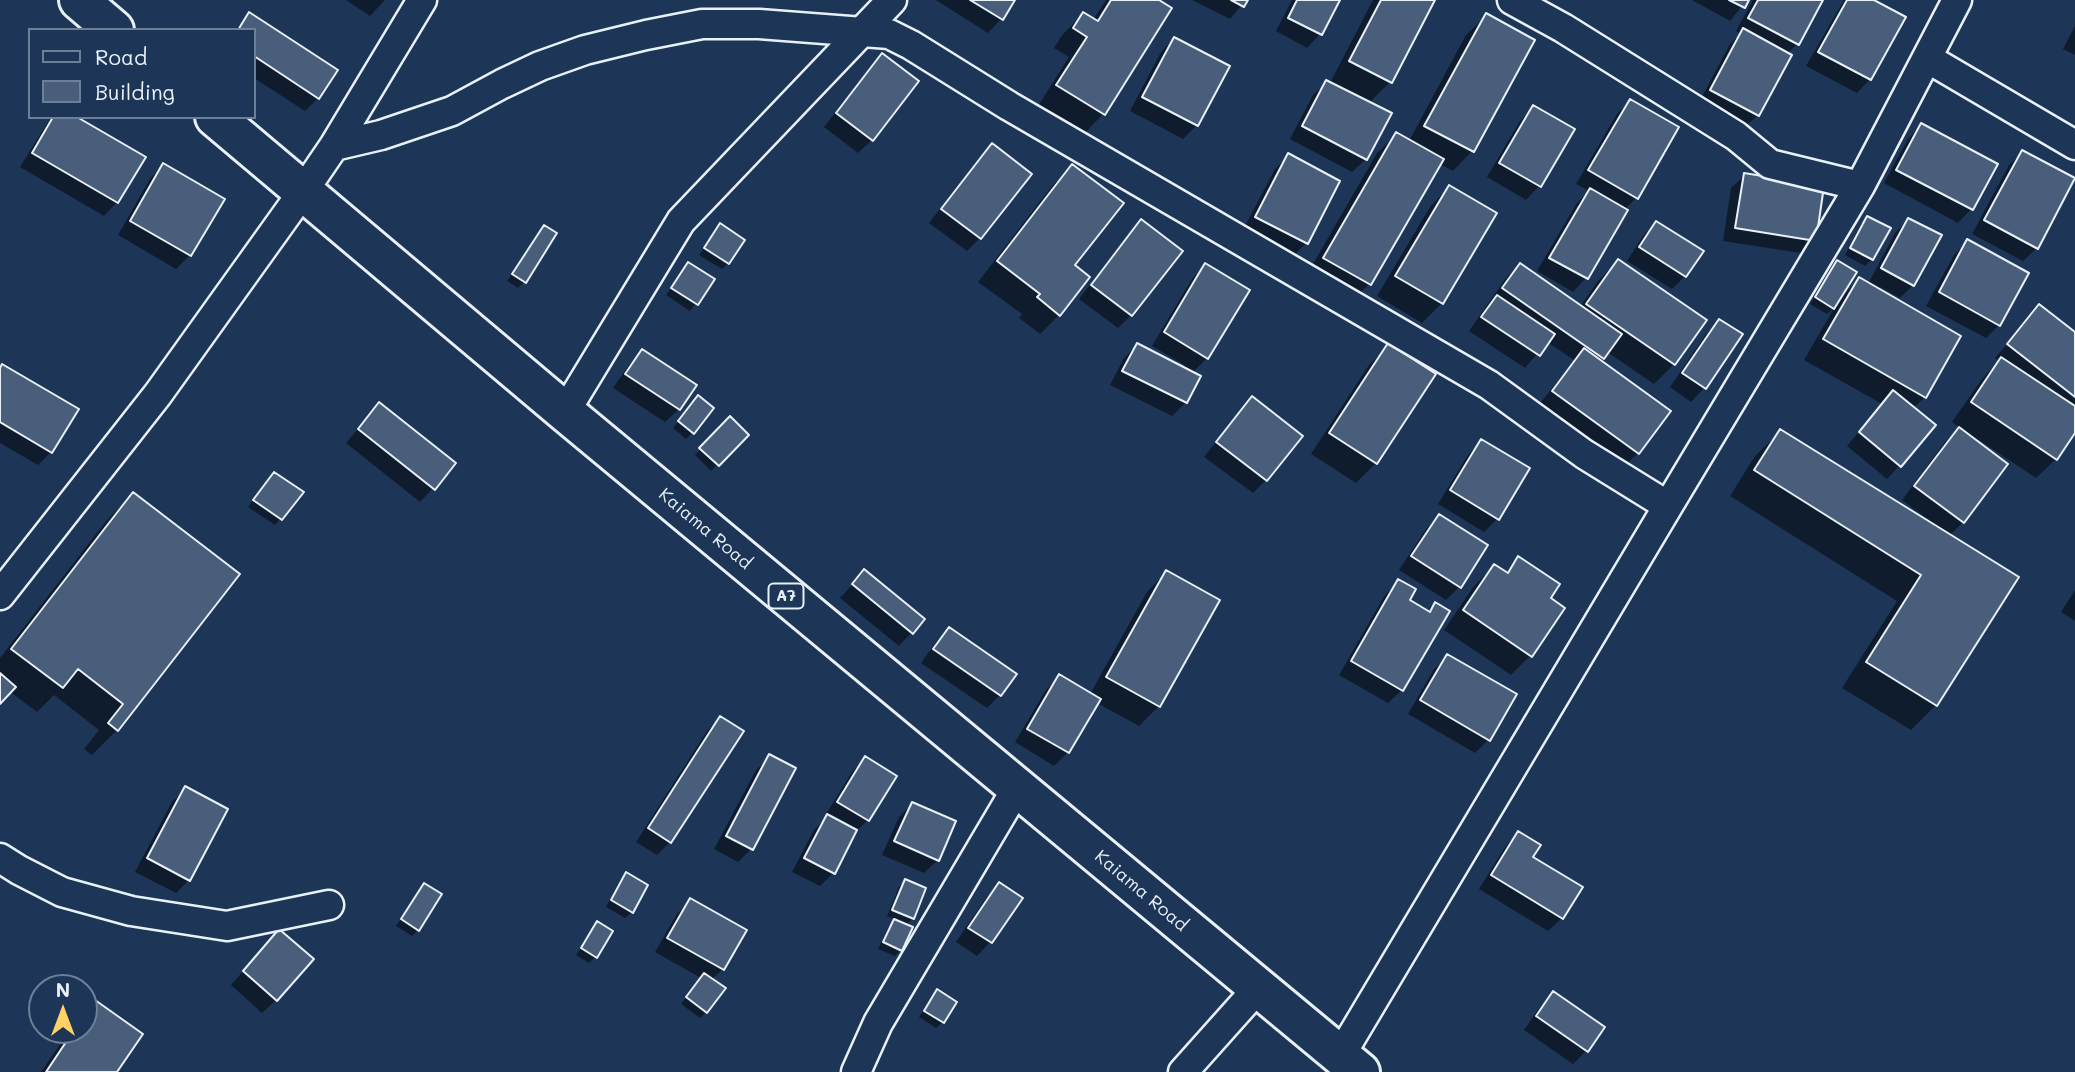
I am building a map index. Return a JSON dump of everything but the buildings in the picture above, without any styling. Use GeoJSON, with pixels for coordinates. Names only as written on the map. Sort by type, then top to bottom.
{"type":"FeatureCollection","features":[{"type":"Feature","properties":{"kind":"highway"},"geometry":{"type":"LineString","coordinates":[[79,0],[112,28]]}},
{"type":"Feature","properties":{"kind":"highway","name":"Kaiama Road"},"geometry":{"type":"LineString","coordinates":[[217,119],[565,412],[1350,1064]]}},
{"type":"Feature","properties":{"kind":"street"},"geometry":{"type":"LineString","coordinates":[[0,595],[158,394],[302,192],[334,146],[422,0]]}},
{"type":"Feature","properties":{"kind":"street"},"geometry":{"type":"LineString","coordinates":[[565,412],[681,221],[892,0]]}},
{"type":"Feature","properties":{"kind":"street"},"geometry":{"type":"LineString","coordinates":[[1512,0],[1563,28],[1736,136],[1770,164],[1860,186]]}},
{"type":"Feature","properties":{"kind":"street"},"geometry":{"type":"LineString","coordinates":[[1350,1064],[1668,506],[1860,186],[1957,0]]}},
{"type":"Feature","properties":{"kind":"street"},"geometry":{"type":"LineString","coordinates":[[334,146],[381,135],[452,111],[540,66],[585,50],[646,35],[702,24],[759,24],[888,34],[911,45],[1009,106],[1489,385],[1584,454],[1668,506]]}},
{"type":"Feature","properties":{"kind":"street"},"geometry":{"type":"LineString","coordinates":[[1927,58],[2075,145]]}},
{"type":"Feature","properties":{"kind":"street"},"geometry":{"type":"LineString","coordinates":[[856,1072],[878,1023],[1017,788]]}},
{"type":"Feature","properties":{"kind":"street"},"geometry":{"type":"LineString","coordinates":[[0,858],[62,892],[131,911],[227,926],[329,905]]}},
{"type":"Feature","properties":{"kind":"street"},"geometry":{"type":"LineString","coordinates":[[1183,1072],[1258,988]]}}]}
